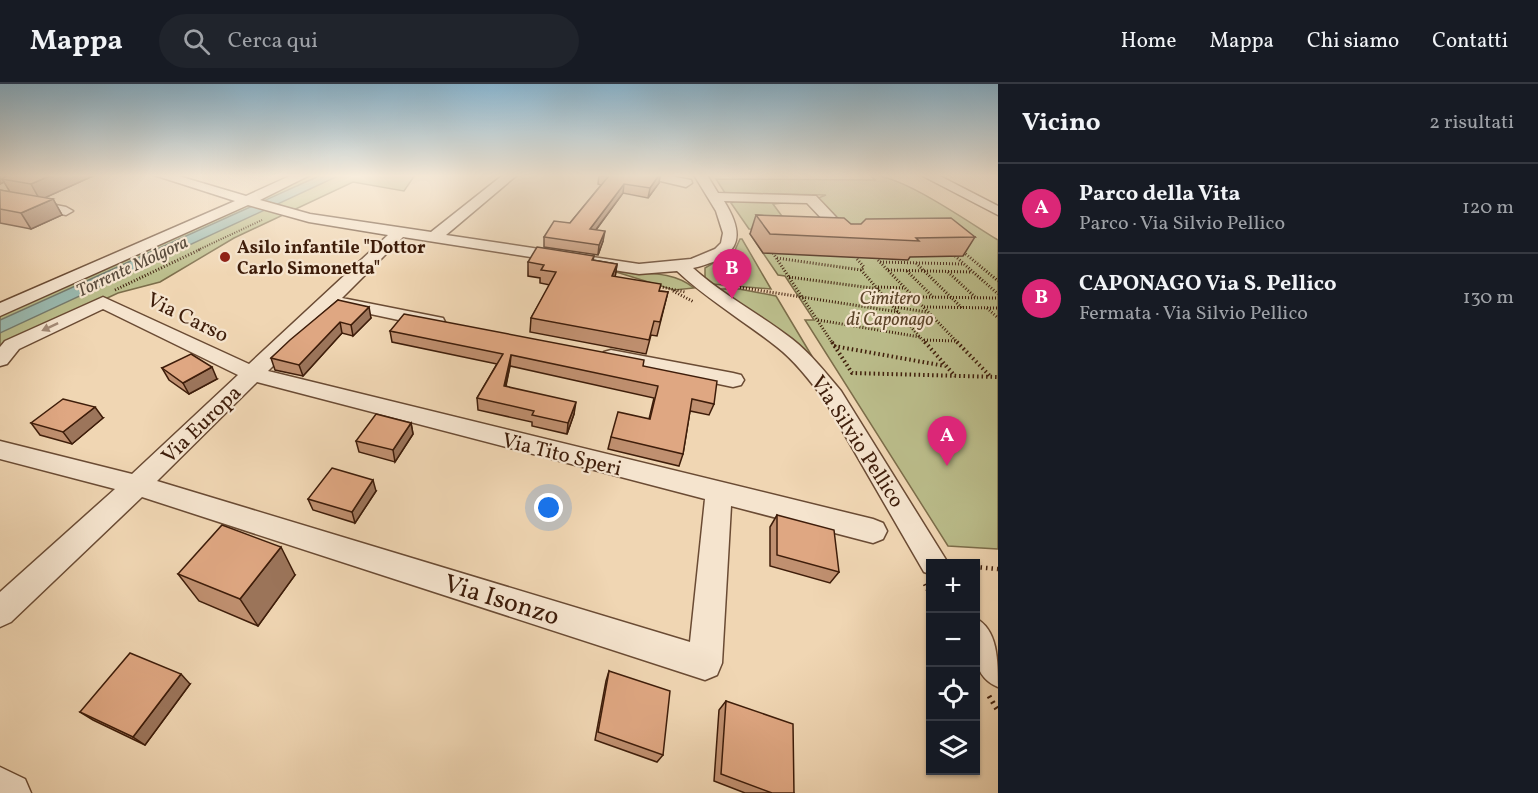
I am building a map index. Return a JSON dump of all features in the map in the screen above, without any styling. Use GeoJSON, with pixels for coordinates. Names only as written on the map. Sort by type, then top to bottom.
{"type":"FeatureCollection","features":[{"type":"Feature","properties":{"kind":"street"},"geometry":{"type":"LineString","coordinates":[[56,208],[66,211]]}},
{"type":"Feature","properties":{"kind":"street"},"geometry":{"type":"LineString","coordinates":[[0,310],[236,208]]}},
{"type":"Feature","properties":{"kind":"street"},"geometry":{"type":"LineString","coordinates":[[276,208],[309,218],[398,233],[639,269],[681,266],[715,255],[726,248],[730,240],[729,224],[720,208]]}},
{"type":"Feature","properties":{"kind":"street"},"geometry":{"type":"LineString","coordinates":[[432,238],[470,208]]}},
{"type":"Feature","properties":{"kind":"street"},"geometry":{"type":"LineString","coordinates":[[820,208],[847,237]]}},
{"type":"Feature","properties":{"kind":"street","name":"Via Europa"},"geometry":{"type":"LineString","coordinates":[[0,612],[138,485],[398,233]]}},
{"type":"Feature","properties":{"kind":"street","name":"Via Silvio Pellico"},"geometry":{"type":"LineString","coordinates":[[681,266],[702,296],[779,339],[817,375],[833,396],[926,569]]}},
{"type":"Feature","properties":{"kind":"street"},"geometry":{"type":"LineString","coordinates":[[329,301],[454,325]]}},
{"type":"Feature","properties":{"kind":"street"},"geometry":{"type":"LineString","coordinates":[[0,360],[12,345],[103,302]]}},
{"type":"Feature","properties":{"kind":"street","name":"Via Carso"},"geometry":{"type":"LineString","coordinates":[[103,302],[253,374]]}},
{"type":"Feature","properties":{"kind":"street"},"geometry":{"type":"LineString","coordinates":[[593,353],[732,380]]}},
{"type":"Feature","properties":{"kind":"street","name":"Via Tito Speri"},"geometry":{"type":"LineString","coordinates":[[253,374],[719,494],[873,531]]}},
{"type":"Feature","properties":{"kind":"street"},"geometry":{"type":"LineString","coordinates":[[0,450],[138,485]]}},
{"type":"Feature","properties":{"kind":"street","name":"Via Isonzo"},"geometry":{"type":"LineString","coordinates":[[138,485],[705,663],[719,494]]}},
{"type":"Feature","properties":{"kind":"street"},"geometry":{"type":"LineString","coordinates":[[980,641],[998,670]]}},
{"type":"Feature","properties":{"kind":"street"},"geometry":{"type":"LineString","coordinates":[[0,787],[11,793]]}},
{"type":"Feature","properties":{"kind":"path"},"geometry":{"type":"LineString","coordinates":[[103,302],[106,295],[282,210]]}},
{"type":"Feature","properties":{"kind":"path"},"geometry":{"type":"LineString","coordinates":[[957,246],[998,281]]}},
{"type":"Feature","properties":{"kind":"path"},"geometry":{"type":"LineString","coordinates":[[773,253],[852,373],[998,377]]}},
{"type":"Feature","properties":{"kind":"path"},"geometry":{"type":"LineString","coordinates":[[955,256],[998,296]]}},
{"type":"Feature","properties":{"kind":"path"},"geometry":{"type":"LineString","coordinates":[[776,258],[861,270],[955,376]]}},
{"type":"Feature","properties":{"kind":"path"},"geometry":{"type":"LineString","coordinates":[[857,259],[864,267],[861,270]]}},
{"type":"Feature","properties":{"kind":"path"},"geometry":{"type":"LineString","coordinates":[[963,264],[879,261],[990,377]]}},
{"type":"Feature","properties":{"kind":"path"},"geometry":{"type":"LineString","coordinates":[[915,262],[962,308]]}},
{"type":"Feature","properties":{"kind":"path"},"geometry":{"type":"LineString","coordinates":[[888,270],[972,272]]}},
{"type":"Feature","properties":{"kind":"path"},"geometry":{"type":"LineString","coordinates":[[907,270],[933,297]]}},
{"type":"Feature","properties":{"kind":"path"},"geometry":{"type":"LineString","coordinates":[[947,271],[976,297]]}},
{"type":"Feature","properties":{"kind":"path"},"geometry":{"type":"LineString","coordinates":[[789,276],[878,288],[905,288]]}},
{"type":"Feature","properties":{"kind":"path"},"geometry":{"type":"LineString","coordinates":[[651,284],[702,296],[730,286],[899,312]]}},
{"type":"Feature","properties":{"kind":"path"},"geometry":{"type":"LineString","coordinates":[[673,291],[702,296]]}},
{"type":"Feature","properties":{"kind":"path"},"geometry":{"type":"LineString","coordinates":[[913,297],[998,296]]}},
{"type":"Feature","properties":{"kind":"path"},"geometry":{"type":"LineString","coordinates":[[894,307],[928,312]]}},
{"type":"Feature","properties":{"kind":"path"},"geometry":{"type":"LineString","coordinates":[[923,307],[998,308]]}},
{"type":"Feature","properties":{"kind":"path"},"geometry":{"type":"LineString","coordinates":[[987,308],[998,318]]}},
{"type":"Feature","properties":{"kind":"path"},"geometry":{"type":"LineString","coordinates":[[817,320],[922,339],[956,342]]}},
{"type":"Feature","properties":{"kind":"path"},"geometry":{"type":"LineString","coordinates":[[833,345],[946,366]]}},
{"type":"Feature","properties":{"kind":"path"},"geometry":{"type":"LineString","coordinates":[[980,567],[998,569]]}},
{"type":"Feature","properties":{"kind":"green space"},"geometry":{"type":"Polygon","coordinates":[[[238,208],[298,208],[234,238],[160,282],[118,293],[0,348],[0,314],[238,208]]]}},
{"type":"Feature","properties":{"kind":"green space"},"geometry":{"type":"Polygon","coordinates":[[[735,208],[776,208],[790,227],[806,230],[749,229],[735,208]]]}},
{"type":"Feature","properties":{"kind":"green space","name":"Cimitero di Caponago"},"geometry":{"type":"Polygon","coordinates":[[[827,208],[946,208],[998,240],[998,549],[948,546],[805,320],[814,320],[785,276],[778,275],[750,234],[869,230],[840,223],[827,208]]]}},
{"type":"Feature","properties":{"kind":"green space"},"geometry":{"type":"Polygon","coordinates":[[[740,239],[771,289],[712,284],[705,278],[705,268],[735,250],[740,239]]]}},
{"type":"Feature","properties":{"kind":"green space"},"geometry":{"type":"Polygon","coordinates":[[[613,271],[665,275],[694,288],[674,290],[613,271]]]}},
{"type":"Feature","properties":{"kind":"green space"},"geometry":{"type":"Polygon","coordinates":[[[717,289],[739,289],[776,296],[819,368],[717,289]]]}},
{"type":"Feature","properties":{"kind":"water","name":"Torrente Molgora"},"geometry":{"type":"Polygon","coordinates":[[[248,208],[269,208],[0,333],[0,320],[248,208]]]}},
{"type":"Feature","properties":{"kind":"building"},"geometry":{"type":"Polygon","coordinates":[[[0,208],[32,208],[21,213],[0,208]]]}},
{"type":"Feature","properties":{"kind":"building"},"geometry":{"type":"Polygon","coordinates":[[[582,208],[606,208],[590,229],[605,231],[599,245],[544,237],[554,221],[570,223],[582,208]]]}},
{"type":"Feature","properties":{"kind":"building"},"geometry":{"type":"Polygon","coordinates":[[[756,215],[844,218],[851,224],[861,224],[866,219],[951,218],[975,237],[916,238],[919,241],[770,234],[756,215]]]}},
{"type":"Feature","properties":{"kind":"building"},"geometry":{"type":"Polygon","coordinates":[[[537,247],[594,256],[592,260],[617,264],[612,276],[661,284],[659,291],[668,292],[660,322],[654,321],[649,340],[531,318],[556,272],[541,270],[544,265],[528,262],[537,247]]]}},
{"type":"Feature","properties":{"kind":"building"},"geometry":{"type":"Polygon","coordinates":[[[338,300],[369,307],[351,325],[340,322],[299,365],[271,358],[290,340],[338,300]]]}},
{"type":"Feature","properties":{"kind":"building"},"geometry":{"type":"Polygon","coordinates":[[[404,314],[644,360],[643,366],[717,381],[714,404],[692,399],[683,454],[611,437],[618,412],[650,419],[658,386],[511,355],[504,386],[576,402],[568,423],[532,415],[534,411],[477,398],[503,354],[390,331],[404,314]]]}},
{"type":"Feature","properties":{"kind":"building"},"geometry":{"type":"Polygon","coordinates":[[[191,354],[212,367],[183,383],[162,368],[191,354]]]}},
{"type":"Feature","properties":{"kind":"building"},"geometry":{"type":"Polygon","coordinates":[[[63,399],[95,407],[63,432],[31,423],[63,399]]]}},
{"type":"Feature","properties":{"kind":"building"},"geometry":{"type":"Polygon","coordinates":[[[376,414],[411,423],[393,450],[356,441],[376,414]]]}},
{"type":"Feature","properties":{"kind":"building"},"geometry":{"type":"Polygon","coordinates":[[[332,468],[373,480],[352,512],[308,499],[332,468]]]}},
{"type":"Feature","properties":{"kind":"building"},"geometry":{"type":"Polygon","coordinates":[[[777,515],[834,530],[839,572],[777,555],[777,515]]]}},
{"type":"Feature","properties":{"kind":"building"},"geometry":{"type":"Polygon","coordinates":[[[222,525],[281,547],[240,599],[178,574],[222,525]]]}},
{"type":"Feature","properties":{"kind":"building"},"geometry":{"type":"Polygon","coordinates":[[[130,653],[181,674],[133,737],[80,712],[130,653]]]}},
{"type":"Feature","properties":{"kind":"building"},"geometry":{"type":"Polygon","coordinates":[[[609,671],[670,691],[663,755],[598,732],[609,671]]]}},
{"type":"Feature","properties":{"kind":"building"},"geometry":{"type":"Polygon","coordinates":[[[726,701],[793,724],[794,793],[772,793],[721,774],[726,701]]]}},
{"type":"Feature","properties":{"kind":"place","name":"Asilo infantile \"Dottor Carlo Simonetta\""},"geometry":{"type":"Point","coordinates":[225,257]}},
{"type":"Feature","properties":{"kind":"place","name":"CAPONAGO Via S. Pellico"},"geometry":{"type":"Point","coordinates":[732,299]}},
{"type":"Feature","properties":{"kind":"place","name":"Parco della Vita"},"geometry":{"type":"Point","coordinates":[947,466]}}]}
